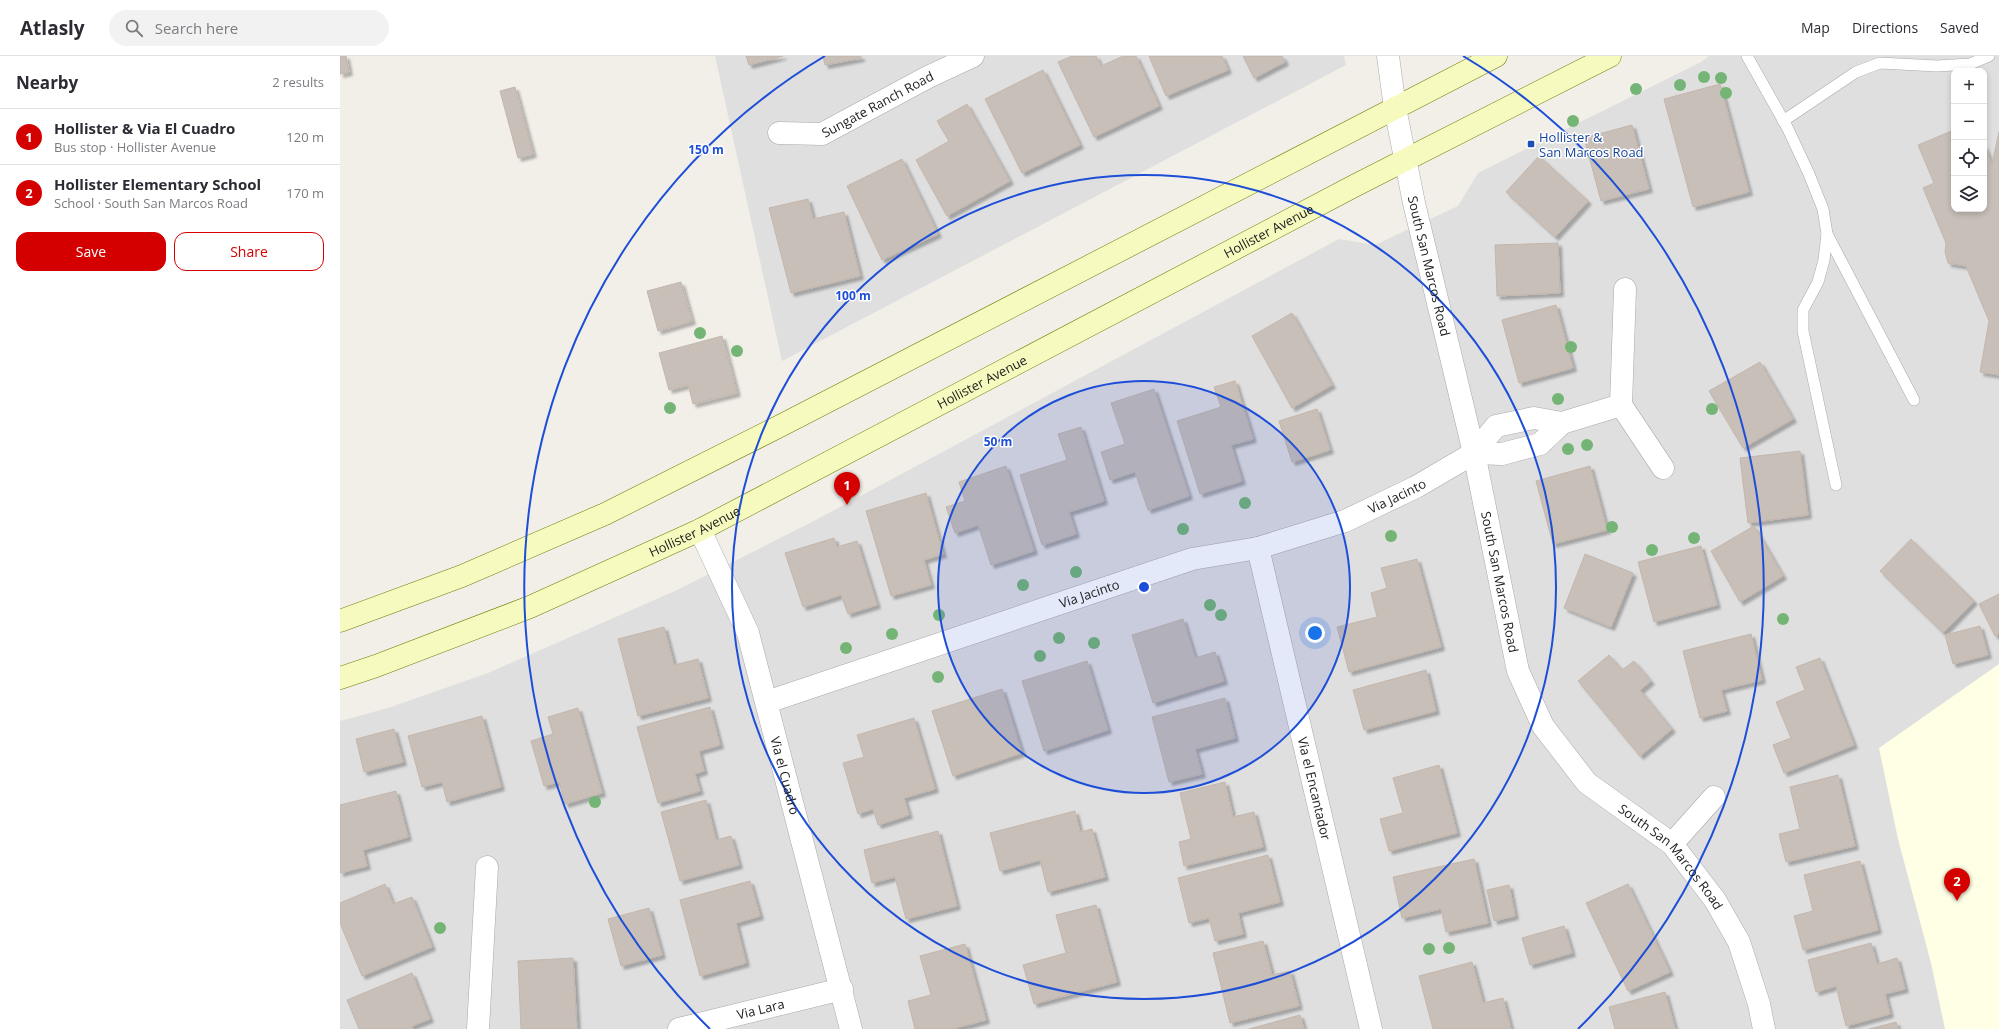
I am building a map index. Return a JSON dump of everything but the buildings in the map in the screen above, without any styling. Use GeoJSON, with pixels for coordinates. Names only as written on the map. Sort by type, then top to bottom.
{"type":"FeatureCollection","features":[{"type":"Feature","properties":{"kind":"main road"},"geometry":{"type":"LineString","coordinates":[[340,621],[462,576],[605,514],[1496,56]]}},
{"type":"Feature","properties":{"kind":"main road","name":"Hollister Avenue"},"geometry":{"type":"LineString","coordinates":[[340,678],[376,666],[530,607],[700,530],[1405,160],[1610,56]]}},
{"type":"Feature","properties":{"kind":"street","name":"Sungate Ranch Road"},"geometry":{"type":"LineString","coordinates":[[779,133],[822,134],[928,77],[973,56]]}},
{"type":"Feature","properties":{"kind":"street","name":"South San Marcos Road"},"geometry":{"type":"LineString","coordinates":[[1388,56],[1395,108],[1405,160],[1474,453],[1518,671],[1543,726],[1587,784],[1672,844],[1715,900],[1739,942],[1759,1004],[1764,1029]]}},
{"type":"Feature","properties":{"kind":"street"},"geometry":{"type":"LineString","coordinates":[[1625,289],[1620,405],[1663,468]]}},
{"type":"Feature","properties":{"kind":"street"},"geometry":{"type":"LineString","coordinates":[[1474,453],[1502,454],[1540,444],[1562,423],[1620,405]]}},
{"type":"Feature","properties":{"kind":"street","name":"Via Jacinto"},"geometry":{"type":"LineString","coordinates":[[767,702],[1192,559],[1258,548],[1346,521],[1416,487],[1474,453]]}},
{"type":"Feature","properties":{"kind":"street","name":"Via el Cuadro"},"geometry":{"type":"LineString","coordinates":[[700,530],[748,633],[842,989],[851,1029]]}},
{"type":"Feature","properties":{"kind":"street","name":"Via el Encantador"},"geometry":{"type":"LineString","coordinates":[[1258,548],[1371,1029]]}},
{"type":"Feature","properties":{"kind":"street"},"geometry":{"type":"LineString","coordinates":[[1672,844],[1714,797]]}},
{"type":"Feature","properties":{"kind":"street"},"geometry":{"type":"LineString","coordinates":[[478,1029],[487,867]]}},
{"type":"Feature","properties":{"kind":"street","name":"Via Lara"},"geometry":{"type":"LineString","coordinates":[[679,1029],[842,989]]}},
{"type":"Feature","properties":{"kind":"lane"},"geometry":{"type":"LineString","coordinates":[[1747,56],[1810,174],[1823,209],[1827,234],[1824,260],[1818,282],[1803,310],[1803,331],[1836,485]]}},
{"type":"Feature","properties":{"kind":"lane"},"geometry":{"type":"LineString","coordinates":[[1783,121],[1856,72],[1880,63],[1937,66],[1970,64],[1989,56]]}},
{"type":"Feature","properties":{"kind":"lane"},"geometry":{"type":"LineString","coordinates":[[1827,234],[1914,400]]}},
{"type":"Feature","properties":{"kind":"shaded area"},"geometry":{"type":"Polygon","coordinates":[[[715,56],[1344,56],[1346,65],[782,361],[715,56]]]}},
{"type":"Feature","properties":{"kind":"shaded area"},"geometry":{"type":"Polygon","coordinates":[[[1709,56],[1999,56],[1999,1029],[340,1029],[340,721],[388,708],[488,673],[675,591],[812,522],[1339,239],[1375,245],[1458,206],[1478,173],[1701,62],[1709,56]]]}},
{"type":"Feature","properties":{"kind":"shaded area"},"geometry":{"type":"Polygon","coordinates":[[[1999,664],[1999,1029],[1945,1029],[1931,963],[1898,839],[1879,748],[1999,664]]]}},
{"type":"Feature","properties":{"kind":"place","name":"Hollister & San Marcos Road"},"geometry":{"type":"Point","coordinates":[1531,144]}},
{"type":"Feature","properties":{"kind":"place","name":"Hollister & Via El Cuadro"},"geometry":{"type":"Point","coordinates":[847,505]}},
{"type":"Feature","properties":{"kind":"place","name":"Hollister Elementary School"},"geometry":{"type":"Point","coordinates":[1957,901]}}]}
